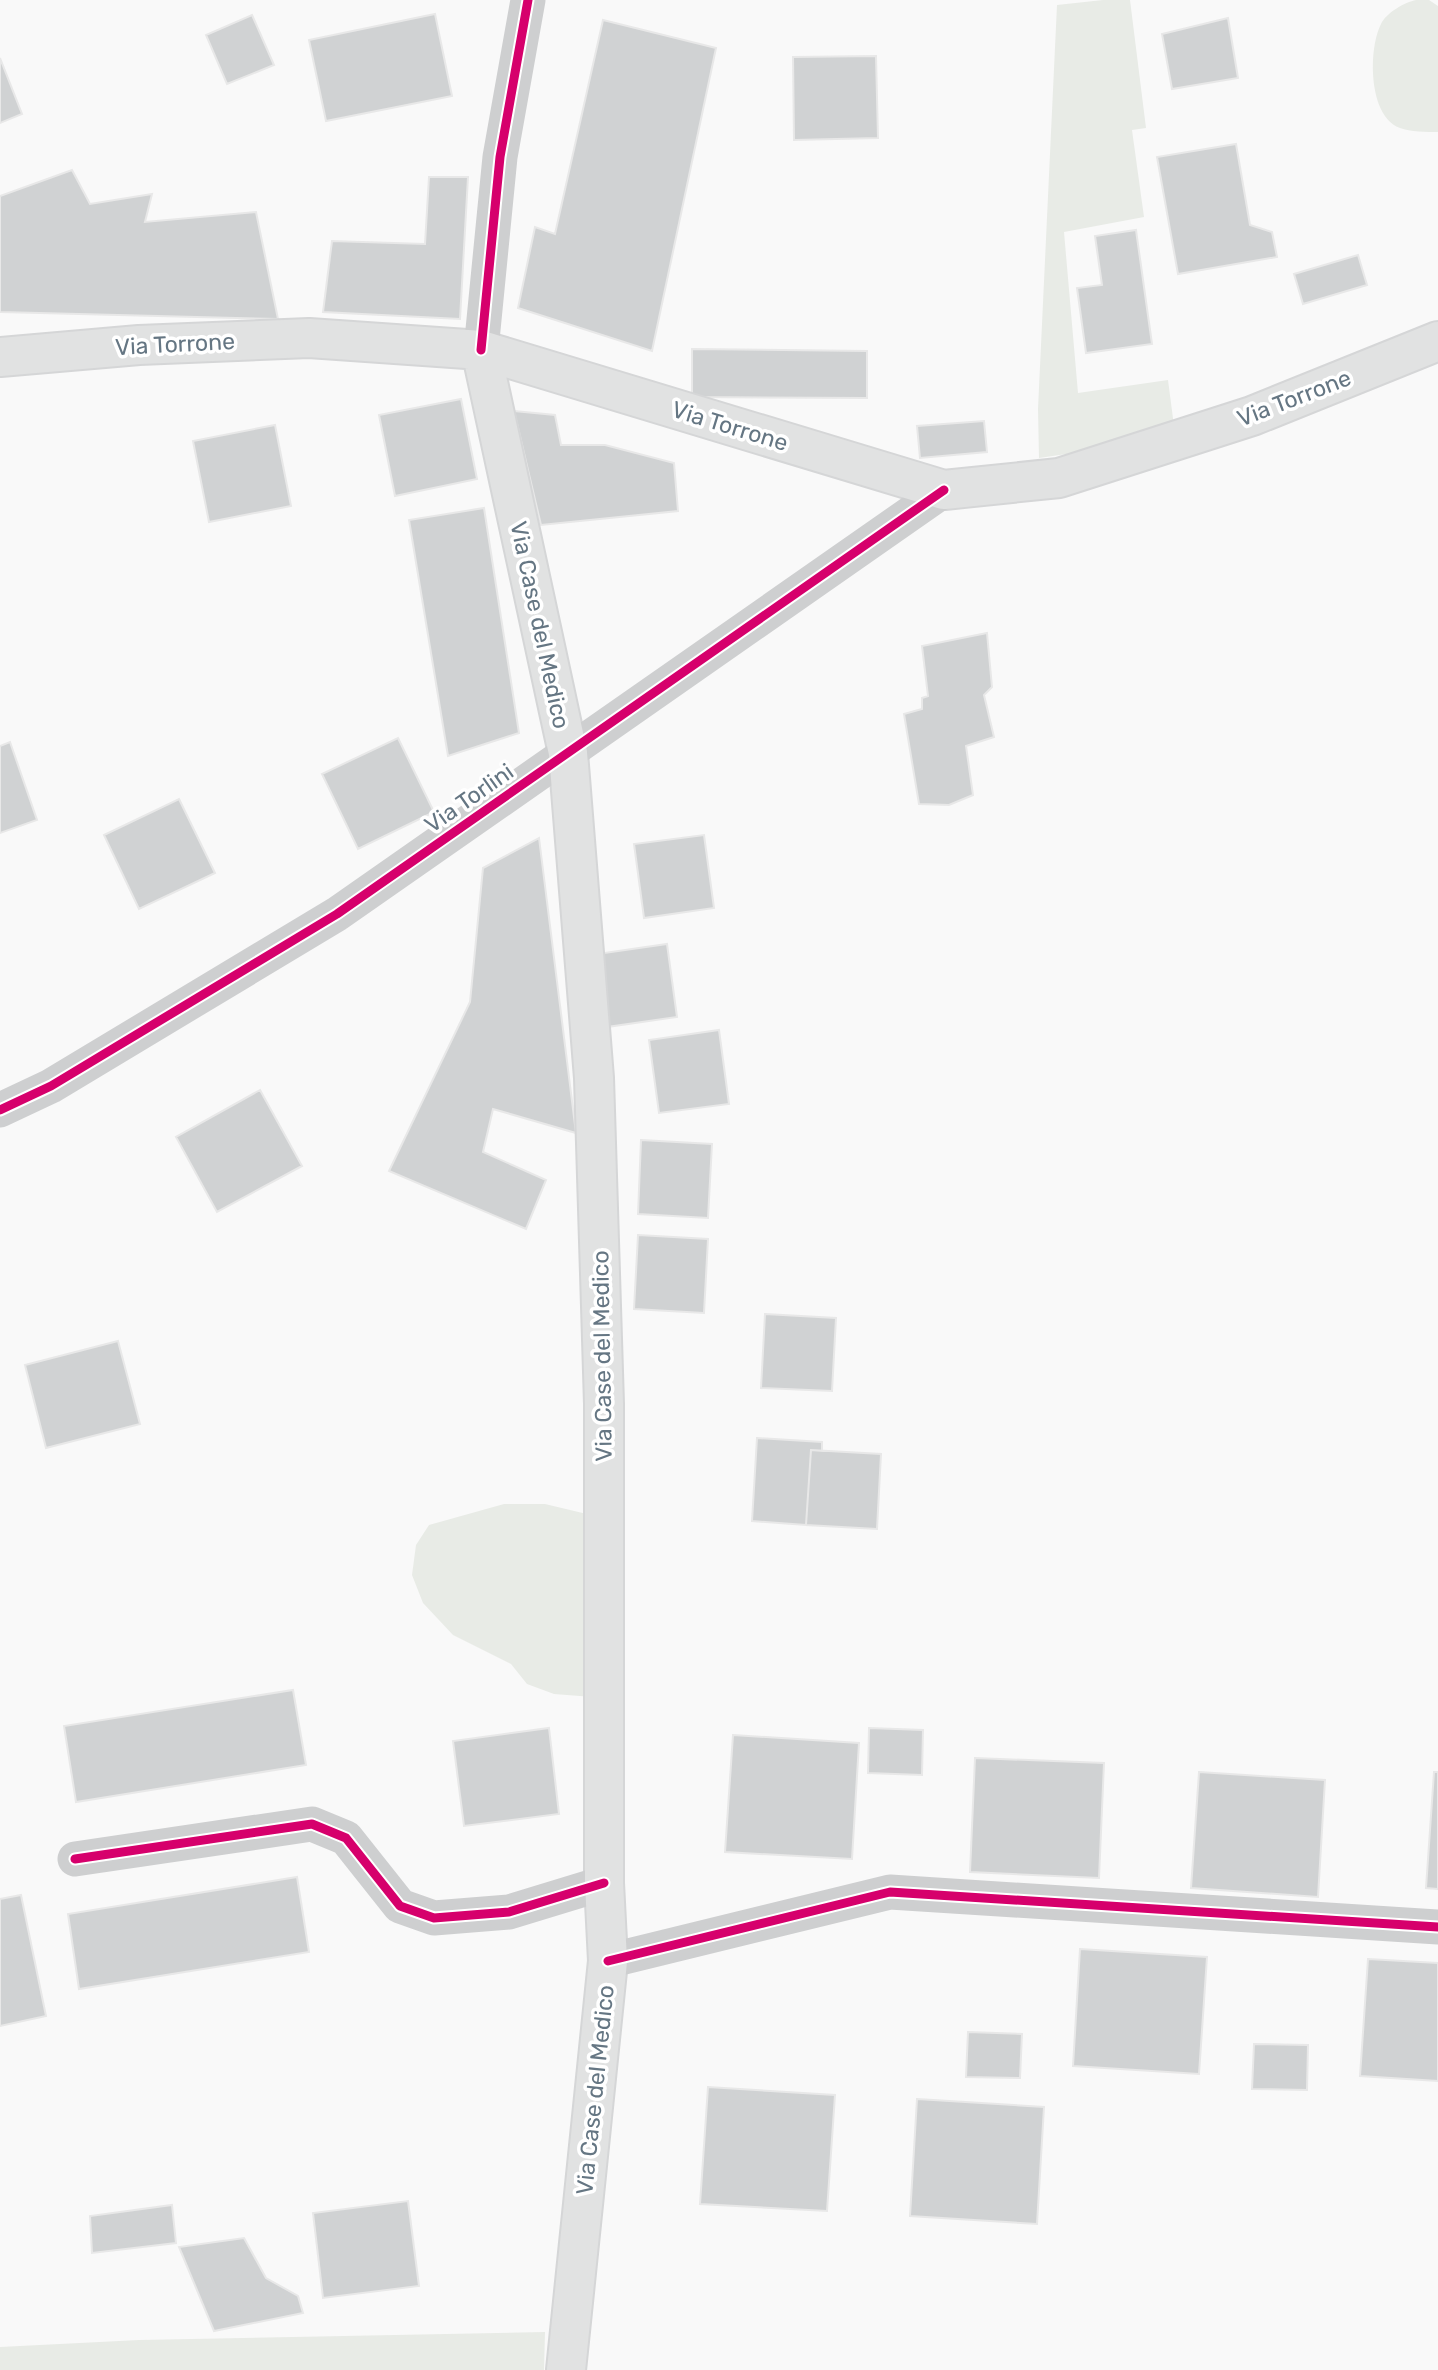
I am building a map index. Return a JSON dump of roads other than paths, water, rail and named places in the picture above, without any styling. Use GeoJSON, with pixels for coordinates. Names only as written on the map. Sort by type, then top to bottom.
{"type":"FeatureCollection","features":[{"type":"Feature","properties":{"kind":"main road","name":"Via Torrone"},"geometry":{"type":"LineString","coordinates":[[0,357],[139,345],[309,338],[481,350],[944,490],[1059,478],[1252,416],[1438,341]]}},
{"type":"Feature","properties":{"kind":"main road","name":"Via Case del Medico"},"geometry":{"type":"LineString","coordinates":[[481,350],[568,752],[594,1078],[604,1404],[604,1883],[608,1961],[566,2370]]}},
{"type":"Feature","properties":{"kind":"street"},"geometry":{"type":"LineString","coordinates":[[481,350],[499,157],[528,0]]}},
{"type":"Feature","properties":{"kind":"street","name":"Via Torlini"},"geometry":{"type":"LineString","coordinates":[[0,1110],[51,1086],[337,914],[944,490]]}},
{"type":"Feature","properties":{"kind":"street"},"geometry":{"type":"LineString","coordinates":[[75,1859],[312,1824],[346,1838],[400,1906],[434,1918],[509,1912],[604,1883]]}},
{"type":"Feature","properties":{"kind":"street"},"geometry":{"type":"LineString","coordinates":[[608,1961],[890,1892],[1438,1927]]}}]}
